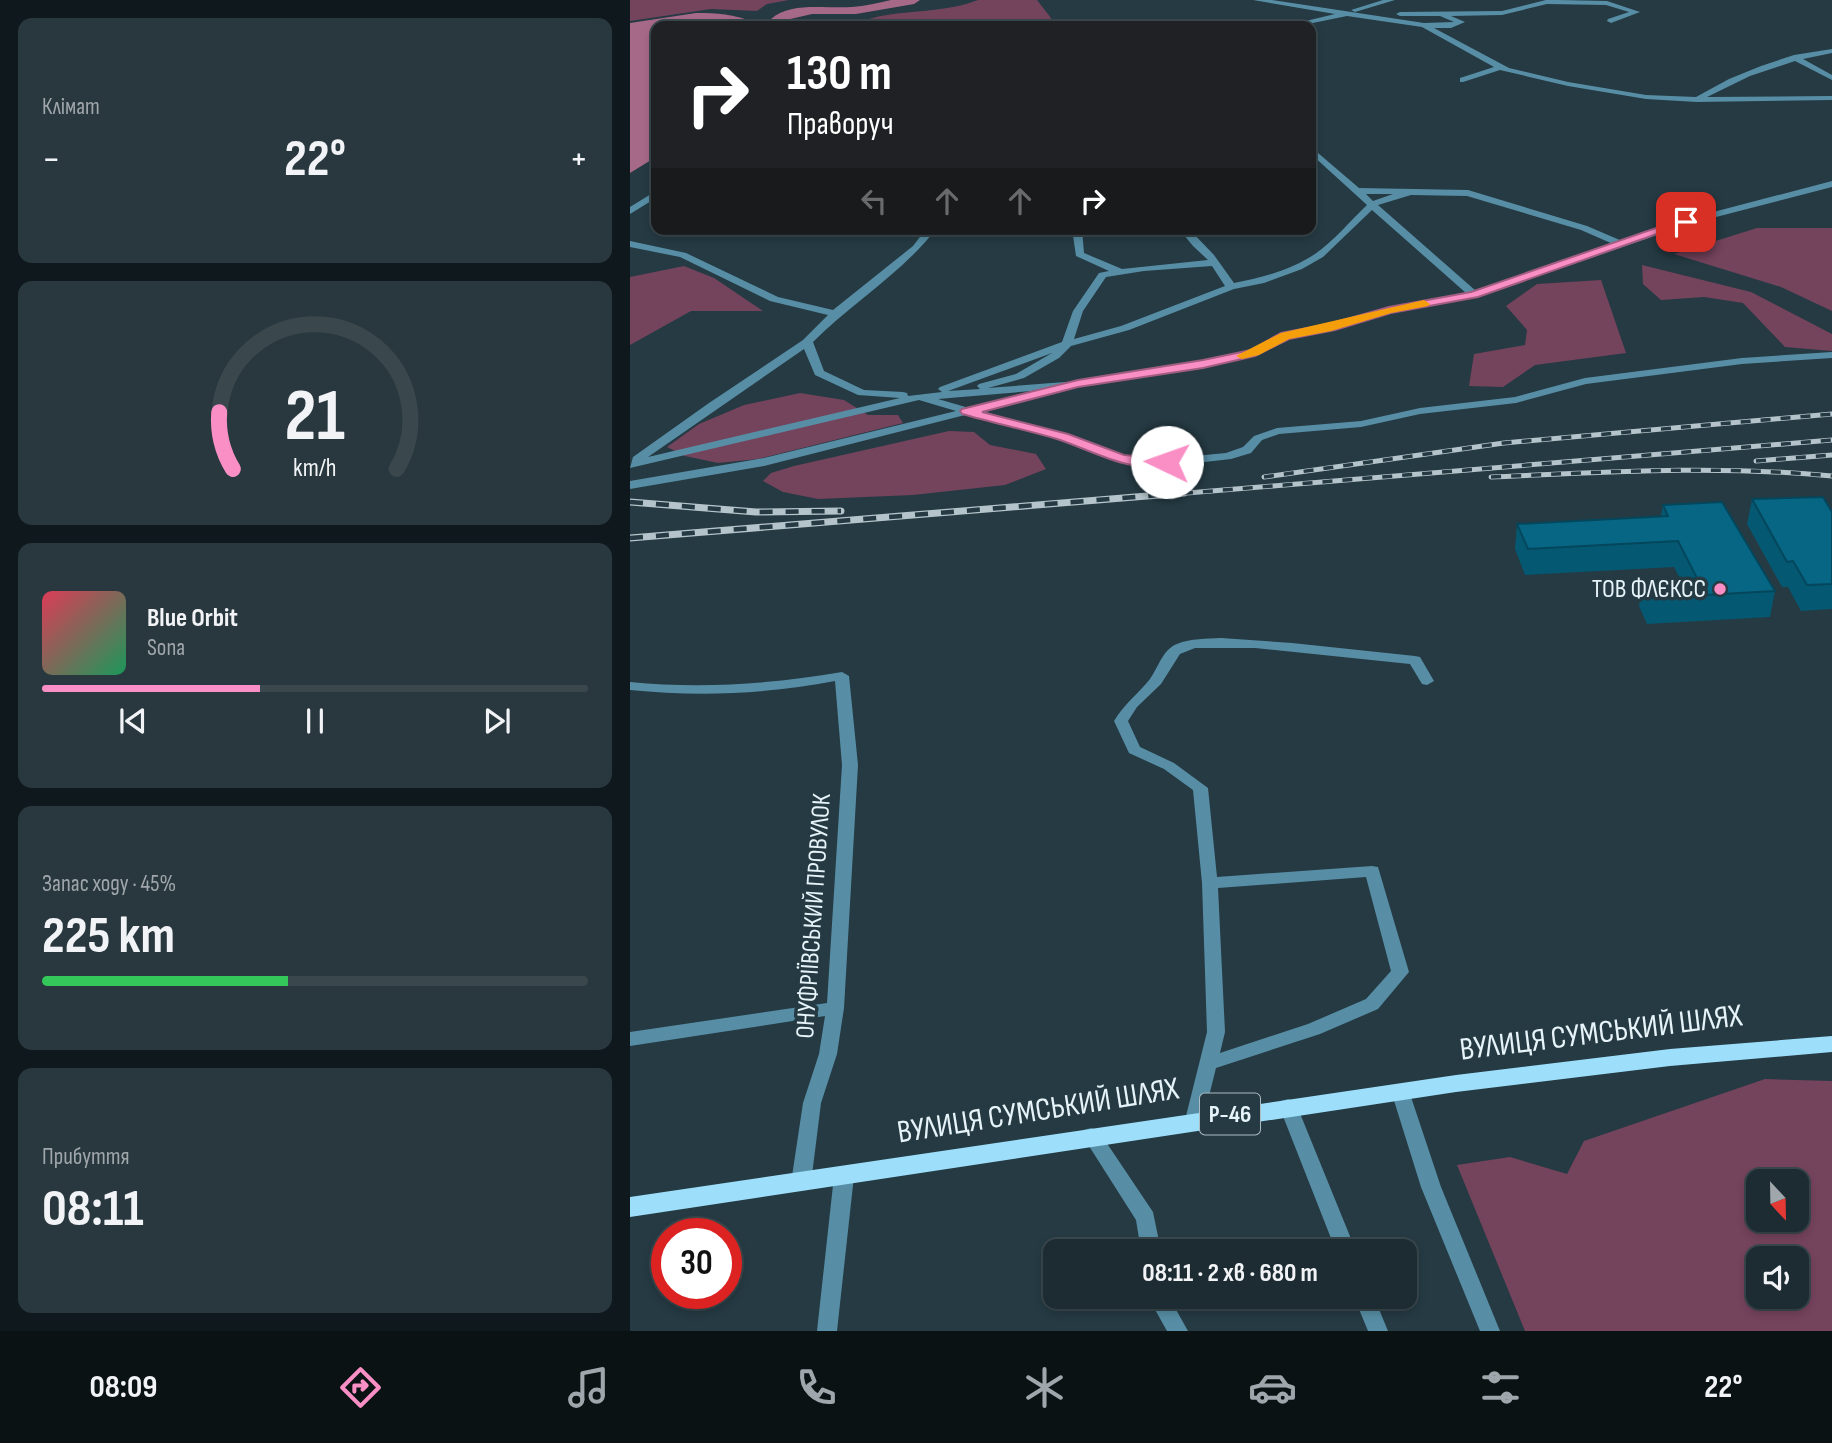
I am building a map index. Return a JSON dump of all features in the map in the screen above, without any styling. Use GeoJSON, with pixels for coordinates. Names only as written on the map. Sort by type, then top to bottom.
{"type":"FeatureCollection","features":[{"type":"Feature","properties":{"kind":"main road","name":"ВУЛИЦЯ СУМСЬКИЙ ШЛЯХ"},"geometry":{"type":"LineString","coordinates":[[630,1207],[801,1183],[1091,1135],[1551,1070],[1832,1044]]}},
{"type":"Feature","properties":{"kind":"street"},"geometry":{"type":"LineString","coordinates":[[1257,0],[1424,25],[1451,26],[1461,22],[1443,15]]}},
{"type":"Feature","properties":{"kind":"street"},"geometry":{"type":"LineString","coordinates":[[1309,21],[1391,0]]}},
{"type":"Feature","properties":{"kind":"street"},"geometry":{"type":"LineString","coordinates":[[1364,14],[1443,15],[1455,11],[1502,13],[1552,1],[1607,4],[1636,12],[1611,21]]}},
{"type":"Feature","properties":{"kind":"street"},"geometry":{"type":"LineString","coordinates":[[1424,25],[1502,68],[1568,84],[1633,95],[1697,100],[1832,98]]}},
{"type":"Feature","properties":{"kind":"street"},"geometry":{"type":"LineString","coordinates":[[1697,100],[1733,78],[1794,57],[1832,51]]}},
{"type":"Feature","properties":{"kind":"street"},"geometry":{"type":"LineString","coordinates":[[1794,57],[1832,78]]}},
{"type":"Feature","properties":{"kind":"street"},"geometry":{"type":"LineString","coordinates":[[1464,80],[1502,68]]}},
{"type":"Feature","properties":{"kind":"street"},"geometry":{"type":"LineString","coordinates":[[1316,154],[1474,295]]}},
{"type":"Feature","properties":{"kind":"street"},"geometry":{"type":"LineString","coordinates":[[807,342],[819,373],[862,393],[919,397],[1078,384],[1255,353],[1286,336],[1331,328],[1389,310],[1474,295],[1686,222],[1832,184]]}},
{"type":"Feature","properties":{"kind":"street"},"geometry":{"type":"LineString","coordinates":[[1358,191],[1468,193],[1584,228],[1624,245]]}},
{"type":"Feature","properties":{"kind":"street"},"geometry":{"type":"LineString","coordinates":[[1067,344],[1125,328],[1231,287],[1260,281],[1298,267],[1320,255],[1373,204],[1410,192]]}},
{"type":"Feature","properties":{"kind":"street"},"geometry":{"type":"LineString","coordinates":[[630,211],[651,197]]}},
{"type":"Feature","properties":{"kind":"street"},"geometry":{"type":"LineString","coordinates":[[631,465],[713,405],[807,342],[835,314],[908,256],[926,235]]}},
{"type":"Feature","properties":{"kind":"street"},"geometry":{"type":"LineString","coordinates":[[1077,235],[1079,254],[1101,265],[1122,271]]}},
{"type":"Feature","properties":{"kind":"street"},"geometry":{"type":"LineString","coordinates":[[1189,235],[1231,287]]}},
{"type":"Feature","properties":{"kind":"street"},"geometry":{"type":"LineString","coordinates":[[630,244],[683,255],[774,299],[835,314]]}},
{"type":"Feature","properties":{"kind":"street"},"geometry":{"type":"LineString","coordinates":[[631,465],[1020,376],[1055,356],[1067,344],[1078,311],[1098,279],[1122,271],[1214,263]]}},
{"type":"Feature","properties":{"kind":"street"},"geometry":{"type":"LineString","coordinates":[[919,397],[1063,437],[1121,459],[1152,464],[1227,456],[1247,450],[1258,438],[1277,431],[1348,416],[1516,400],[1586,381],[1742,361],[1832,355]]}},
{"type":"Feature","properties":{"kind":"street"},"geometry":{"type":"LineString","coordinates":[[630,485],[764,462],[1078,384]]}},
{"type":"Feature","properties":{"kind":"street"},"geometry":{"type":"LineString","coordinates":[[1194,1120],[1216,1032],[1210,883],[1200,788],[1169,766],[1134,750],[1121,721],[1131,702],[1154,684],[1168,659],[1181,646],[1217,641],[1415,660],[1427,681]]}},
{"type":"Feature","properties":{"kind":"street","name":"ОНУФРІЇВСЬКИЙ ПРОВУЛОК"},"geometry":{"type":"LineString","coordinates":[[630,686],[690,692],[739,691],[842,676],[850,765],[835,1008],[828,1054],[812,1103],[801,1183]]}},
{"type":"Feature","properties":{"kind":"street"},"geometry":{"type":"LineString","coordinates":[[1208,1064],[1314,1030],[1372,1004],[1400,972],[1372,871],[1210,883]]}},
{"type":"Feature","properties":{"kind":"street"},"geometry":{"type":"LineString","coordinates":[[630,1039],[835,1008]]}},
{"type":"Feature","properties":{"kind":"street"},"geometry":{"type":"LineString","coordinates":[[1400,1091],[1431,1187],[1490,1331]]}},
{"type":"Feature","properties":{"kind":"street"},"geometry":{"type":"LineString","coordinates":[[1288,1106],[1341,1239]]}},
{"type":"Feature","properties":{"kind":"street"},"geometry":{"type":"LineString","coordinates":[[1091,1135],[1146,1218],[1149,1239]]}},
{"type":"Feature","properties":{"kind":"street"},"geometry":{"type":"LineString","coordinates":[[827,1331],[844,1176]]}},
{"type":"Feature","properties":{"kind":"street"},"geometry":{"type":"LineString","coordinates":[[1165,1309],[1178,1331]]}},
{"type":"Feature","properties":{"kind":"street"},"geometry":{"type":"LineString","coordinates":[[1369,1309],[1378,1331]]}},
{"type":"Feature","properties":{"kind":"shaded area"},"geometry":{"type":"Polygon","coordinates":[[[630,0],[789,0],[767,4],[757,11],[711,9],[630,21],[630,0]]]}},
{"type":"Feature","properties":{"kind":"shaded area"},"geometry":{"type":"Polygon","coordinates":[[[978,0],[1037,0],[1051,18],[1050,21],[859,21],[893,14],[978,0]]]}},
{"type":"Feature","properties":{"kind":"shaded area"},"geometry":{"type":"Polygon","coordinates":[[[696,13],[739,17],[750,21],[651,21],[651,160],[630,173],[630,23],[696,13]]]}},
{"type":"Feature","properties":{"kind":"shaded area"},"geometry":{"type":"Polygon","coordinates":[[[1757,228],[1832,228],[1832,311],[1781,287],[1674,254],[1757,228]]]}},
{"type":"Feature","properties":{"kind":"shaded area"},"geometry":{"type":"Polygon","coordinates":[[[1642,265],[1751,292],[1832,334],[1832,351],[1785,347],[1743,303],[1704,297],[1661,300],[1643,284],[1642,265]]]}},
{"type":"Feature","properties":{"kind":"shaded area"},"geometry":{"type":"Polygon","coordinates":[[[684,266],[714,278],[763,311],[691,311],[630,345],[630,277],[684,266]]]}},
{"type":"Feature","properties":{"kind":"shaded area"},"geometry":{"type":"Polygon","coordinates":[[[1601,280],[1626,353],[1535,365],[1503,387],[1469,386],[1474,354],[1525,345],[1527,330],[1506,306],[1537,284],[1601,280]]]}},
{"type":"Feature","properties":{"kind":"shaded area"},"geometry":{"type":"Polygon","coordinates":[[[800,393],[844,400],[868,415],[898,415],[903,423],[758,459],[718,463],[685,456],[667,447],[699,424],[744,405],[800,393]]]}},
{"type":"Feature","properties":{"kind":"shaded area"},"geometry":{"type":"Polygon","coordinates":[[[949,431],[974,432],[990,445],[1036,454],[1046,469],[1005,485],[913,495],[818,499],[783,492],[763,481],[771,473],[794,466],[949,431]]]}},
{"type":"Feature","properties":{"kind":"shaded area"},"geometry":{"type":"Polygon","coordinates":[[[1765,1079],[1832,1081],[1832,1331],[1525,1331],[1457,1165],[1510,1157],[1567,1174],[1584,1141],[1765,1079]]]}},
{"type":"Feature","properties":{"kind":"building"},"geometry":{"type":"Polygon","coordinates":[[[1823,497],[1832,512],[1832,584],[1807,585],[1793,561],[1787,562],[1752,499],[1823,497]]]}},
{"type":"Feature","properties":{"kind":"building"},"geometry":{"type":"Polygon","coordinates":[[[1722,502],[1775,591],[1651,598],[1643,581],[1697,578],[1678,541],[1528,549],[1517,524],[1668,516],[1663,505],[1722,502]]]}},
{"type":"Feature","properties":{"kind":"waterway"},"geometry":{"type":"LineString","coordinates":[[779,21],[777,19],[812,10],[848,11],[914,0]]}},
{"type":"Feature","properties":{"kind":"railway"},"geometry":{"type":"LineString","coordinates":[[1264,477],[1504,443],[1832,414]]}},
{"type":"Feature","properties":{"kind":"railway"},"geometry":{"type":"LineString","coordinates":[[1163,495],[1832,440]]}},
{"type":"Feature","properties":{"kind":"railway"},"geometry":{"type":"LineString","coordinates":[[1756,461],[1832,455]]}},
{"type":"Feature","properties":{"kind":"railway"},"geometry":{"type":"LineString","coordinates":[[1491,477],[1704,470],[1832,476]]}},
{"type":"Feature","properties":{"kind":"railway"},"geometry":{"type":"LineString","coordinates":[[630,538],[1184,493]]}},
{"type":"Feature","properties":{"kind":"railway"},"geometry":{"type":"LineString","coordinates":[[630,502],[756,512],[841,511]]}},
{"type":"Feature","properties":{"kind":"slow traffic"},"geometry":{"type":"LineString","coordinates":[[1242,356],[1255,353],[1286,336],[1331,328],[1389,310],[1424,304]]}},
{"type":"Feature","properties":{"kind":"place","name":"ТОВ ФЛЄКСС"},"geometry":{"type":"Point","coordinates":[1720,589]}},
{"type":"Feature","properties":{"kind":"route"},"geometry":{"type":"LineString","coordinates":[[1167,462],[1152,464],[1121,459],[1063,437],[967,411],[1078,384],[1255,353],[1286,336],[1331,328],[1389,310],[1474,295],[1686,222]]}}]}
